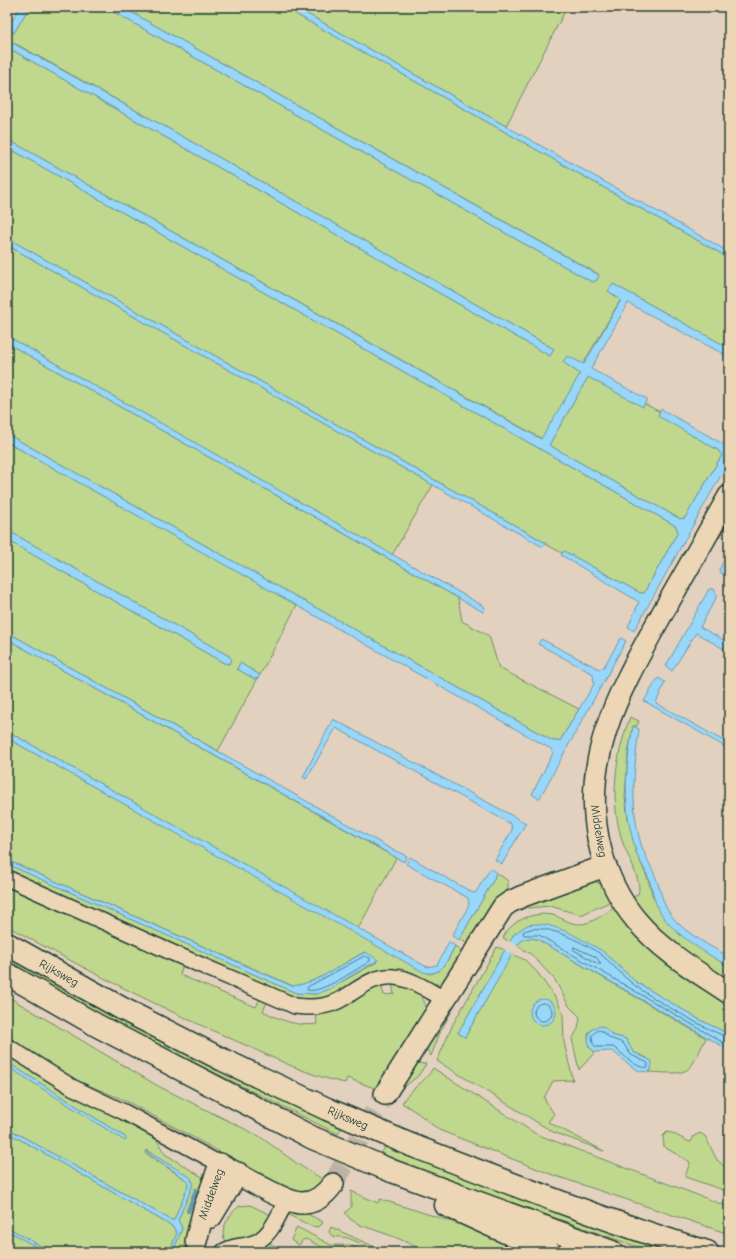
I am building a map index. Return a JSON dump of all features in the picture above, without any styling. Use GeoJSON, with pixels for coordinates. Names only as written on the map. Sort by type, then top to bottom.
{"type":"FeatureCollection","features":[{"type":"Feature","properties":{"kind":"highway","name":"Rijksweg"},"geometry":{"type":"LineString","coordinates":[[7,944],[127,1011],[223,1060],[327,1109],[535,1194],[644,1233],[707,1252]]}},
{"type":"Feature","properties":{"kind":"highway"},"geometry":{"type":"LineString","coordinates":[[7,974],[98,1026],[313,1138],[392,1171],[612,1252]]}},
{"type":"Feature","properties":{"kind":"highway"},"geometry":{"type":"LineString","coordinates":[[413,1179],[432,1198],[550,1252]]}},
{"type":"Feature","properties":{"kind":"street","name":"Middelweg"},"geometry":{"type":"LineString","coordinates":[[385,1094],[503,907],[523,896],[605,866],[594,814],[594,786],[598,754],[607,725],[635,662],[729,496]]}},
{"type":"Feature","properties":{"kind":"street"},"geometry":{"type":"LineString","coordinates":[[605,866],[628,910],[651,936],[674,956],[729,993]]}},
{"type":"Feature","properties":{"kind":"street"},"geometry":{"type":"LineString","coordinates":[[7,878],[194,963],[295,1006],[312,1008],[327,1005],[338,1001],[367,983],[382,978],[393,977],[402,978],[444,999]]}},
{"type":"Feature","properties":{"kind":"street"},"geometry":{"type":"LineString","coordinates":[[7,1046],[72,1087],[124,1112],[220,1164]]}},
{"type":"Feature","properties":{"kind":"street","name":"Middelweg"},"geometry":{"type":"LineString","coordinates":[[193,1247],[204,1209],[220,1164],[287,1199],[300,1203],[310,1202],[326,1193],[333,1184]]}},
{"type":"Feature","properties":{"kind":"street","name":"Middelweg"},"geometry":{"type":"LineString","coordinates":[[193,1247],[238,1173]]}},
{"type":"Feature","properties":{"kind":"street"},"geometry":{"type":"LineString","coordinates":[[223,1252],[227,1249],[252,1244],[264,1239],[287,1199]]}},
{"type":"Feature","properties":{"kind":"green space"},"geometry":{"type":"Polygon","coordinates":[[[29,7],[105,7],[592,282],[597,280],[598,274],[122,7],[283,7],[729,258],[729,348],[613,284],[609,291],[621,299],[583,364],[563,362],[580,374],[542,439],[7,139],[7,50],[12,50],[550,356],[554,349],[171,130],[18,45],[8,42],[7,38],[11,31],[14,33],[29,7]]]}},
{"type":"Feature","properties":{"kind":"green space"},"geometry":{"type":"Polygon","coordinates":[[[295,7],[567,7],[506,126],[295,7]]]}},
{"type":"Feature","properties":{"kind":"green space"},"geometry":{"type":"Polygon","coordinates":[[[7,147],[676,526],[678,532],[644,593],[640,593],[564,551],[562,553],[545,544],[546,543],[7,238],[7,147]]]}},
{"type":"Feature","properties":{"kind":"green space"},"geometry":{"type":"Polygon","coordinates":[[[7,245],[433,485],[392,555],[7,336],[7,245]]]}},
{"type":"Feature","properties":{"kind":"green space"},"geometry":{"type":"Polygon","coordinates":[[[7,343],[458,598],[462,621],[489,636],[499,668],[579,709],[560,741],[553,741],[7,434],[7,343]]]}},
{"type":"Feature","properties":{"kind":"green space"},"geometry":{"type":"Polygon","coordinates":[[[588,377],[643,406],[645,404],[660,412],[658,415],[718,450],[722,455],[685,518],[680,519],[549,445],[588,377]]]}},
{"type":"Feature","properties":{"kind":"green space"},"geometry":{"type":"Polygon","coordinates":[[[7,442],[297,605],[260,675],[240,663],[237,669],[255,679],[258,678],[218,751],[7,632],[7,540],[224,663],[229,664],[229,656],[7,530],[7,442]]]}},
{"type":"Feature","properties":{"kind":"green space"},"geometry":{"type":"Polygon","coordinates":[[[7,639],[396,858],[358,929],[7,731],[7,639]]]}},
{"type":"Feature","properties":{"kind":"green space"},"geometry":{"type":"Polygon","coordinates":[[[630,717],[639,721],[637,726],[633,726],[628,753],[625,797],[636,852],[648,879],[653,897],[679,934],[729,967],[729,984],[683,955],[630,899],[638,894],[639,889],[637,876],[623,843],[616,811],[615,795],[618,763],[630,717]]]}},
{"type":"Feature","properties":{"kind":"green space"},"geometry":{"type":"Polygon","coordinates":[[[7,738],[429,974],[439,971],[442,968],[455,946],[464,954],[445,983],[431,983],[399,970],[382,970],[364,976],[339,991],[321,999],[313,1001],[294,999],[7,873],[7,864],[296,993],[316,994],[329,989],[377,962],[365,952],[321,977],[293,986],[7,860],[7,738]]]}},
{"type":"Feature","properties":{"kind":"green space"},"geometry":{"type":"Polygon","coordinates":[[[496,872],[508,881],[508,893],[469,943],[459,940],[494,879],[496,872]]]}},
{"type":"Feature","properties":{"kind":"green space"},"geometry":{"type":"Polygon","coordinates":[[[594,881],[605,886],[614,900],[581,915],[550,906],[528,908],[526,902],[594,881]]]}},
{"type":"Feature","properties":{"kind":"green space"},"geometry":{"type":"Polygon","coordinates":[[[7,885],[183,964],[180,975],[256,1007],[260,999],[267,1002],[263,1011],[289,1022],[310,1025],[317,1024],[316,1014],[381,985],[384,995],[394,994],[392,983],[411,988],[416,991],[423,1000],[426,1013],[377,1089],[347,1078],[345,1083],[332,1080],[306,1072],[280,1061],[153,1003],[65,958],[7,926],[7,885]]]}},
{"type":"Feature","properties":{"kind":"green space"},"geometry":{"type":"Polygon","coordinates":[[[618,906],[729,1002],[729,1034],[700,1020],[636,982],[601,950],[514,934],[510,942],[503,938],[507,931],[518,921],[533,915],[549,914],[573,923],[584,924],[618,906]]]}},
{"type":"Feature","properties":{"kind":"green space"},"geometry":{"type":"Polygon","coordinates":[[[529,938],[537,939],[706,1038],[691,1066],[686,1070],[673,1073],[648,1072],[651,1070],[647,1058],[633,1052],[626,1039],[612,1035],[604,1027],[592,1029],[588,1034],[589,1047],[595,1052],[579,1070],[572,1039],[578,1029],[580,1017],[569,1006],[555,980],[531,954],[517,946],[522,940],[529,938]]]}},
{"type":"Feature","properties":{"kind":"green space"},"geometry":{"type":"Polygon","coordinates":[[[497,947],[505,950],[458,1033],[465,1037],[512,954],[525,960],[537,972],[557,1000],[563,1013],[564,1042],[573,1080],[553,1081],[544,1098],[554,1114],[548,1122],[604,1151],[553,1132],[437,1061],[453,1024],[497,947]]]}},
{"type":"Feature","properties":{"kind":"green space"},"geometry":{"type":"Polygon","coordinates":[[[7,955],[342,1127],[338,1134],[113,1022],[7,962],[7,955]]]}},
{"type":"Feature","properties":{"kind":"green space"},"geometry":{"type":"Polygon","coordinates":[[[7,996],[158,1086],[259,1136],[299,1165],[324,1180],[310,1191],[302,1192],[287,1189],[263,1178],[259,1173],[124,1100],[66,1076],[7,1038],[7,996]]]}},
{"type":"Feature","properties":{"kind":"green space"},"geometry":{"type":"Polygon","coordinates":[[[448,1006],[453,1009],[441,1030],[431,1056],[425,1047],[448,1006]]]}},
{"type":"Feature","properties":{"kind":"green space"},"geometry":{"type":"Polygon","coordinates":[[[7,1052],[156,1139],[165,1154],[207,1180],[185,1252],[173,1252],[182,1228],[178,1220],[192,1187],[192,1180],[146,1150],[145,1153],[188,1181],[188,1186],[174,1220],[171,1220],[7,1128],[7,1066],[125,1140],[125,1137],[7,1062],[7,1052]]]}},
{"type":"Feature","properties":{"kind":"green space"},"geometry":{"type":"Polygon","coordinates":[[[417,1063],[426,1064],[418,1076],[397,1092],[417,1063]]]}},
{"type":"Feature","properties":{"kind":"green space"},"geometry":{"type":"Polygon","coordinates":[[[433,1068],[536,1134],[729,1207],[729,1234],[553,1175],[439,1130],[402,1103],[409,1093],[433,1068]]]}},
{"type":"Feature","properties":{"kind":"green space"},"geometry":{"type":"Polygon","coordinates":[[[7,1132],[172,1226],[177,1233],[170,1252],[51,1252],[7,1227],[7,1132]]]}},
{"type":"Feature","properties":{"kind":"green space"},"geometry":{"type":"Polygon","coordinates":[[[667,1132],[691,1142],[694,1136],[700,1133],[705,1136],[717,1160],[729,1170],[729,1192],[685,1177],[690,1162],[664,1147],[663,1136],[667,1132]]]}},
{"type":"Feature","properties":{"kind":"green space"},"geometry":{"type":"Polygon","coordinates":[[[386,1146],[674,1252],[652,1252],[427,1173],[381,1153],[386,1146]]]}},
{"type":"Feature","properties":{"kind":"green space"},"geometry":{"type":"Polygon","coordinates":[[[351,1191],[378,1203],[380,1199],[459,1224],[522,1252],[427,1252],[395,1237],[360,1225],[350,1219],[345,1213],[351,1207],[351,1191]]]}},
{"type":"Feature","properties":{"kind":"green space"},"geometry":{"type":"Polygon","coordinates":[[[250,1205],[271,1215],[268,1222],[264,1228],[254,1236],[227,1242],[223,1233],[229,1217],[240,1206],[250,1205]]]}},
{"type":"Feature","properties":{"kind":"green space"},"geometry":{"type":"Polygon","coordinates":[[[293,1212],[306,1213],[323,1222],[319,1227],[311,1226],[289,1215],[293,1212]]]}},
{"type":"Feature","properties":{"kind":"green space"},"geometry":{"type":"Polygon","coordinates":[[[297,1227],[331,1245],[350,1245],[365,1252],[351,1252],[342,1249],[342,1252],[331,1252],[306,1239],[299,1245],[291,1240],[297,1227]]]}},
{"type":"Feature","properties":{"kind":"green space"},"geometry":{"type":"Polygon","coordinates":[[[331,1227],[386,1252],[381,1252],[348,1238],[332,1236],[329,1232],[331,1227]]]}},
{"type":"Feature","properties":{"kind":"green space"},"geometry":{"type":"Polygon","coordinates":[[[7,1230],[45,1252],[7,1252],[7,1230]]]}},
{"type":"Feature","properties":{"kind":"green space"},"geometry":{"type":"Polygon","coordinates":[[[268,1243],[278,1247],[278,1252],[236,1252],[268,1243]]]}},
{"type":"Feature","properties":{"kind":"water"},"geometry":{"type":"Polygon","coordinates":[[[20,7],[29,7],[14,33],[7,29],[20,7]]]}},
{"type":"Feature","properties":{"kind":"water"},"geometry":{"type":"Polygon","coordinates":[[[105,7],[122,7],[599,275],[597,280],[592,282],[105,7]]]}},
{"type":"Feature","properties":{"kind":"water"},"geometry":{"type":"Polygon","coordinates":[[[283,7],[295,7],[729,252],[729,258],[283,7]]]}},
{"type":"Feature","properties":{"kind":"water"},"geometry":{"type":"Polygon","coordinates":[[[7,40],[171,130],[554,349],[550,356],[12,50],[7,50],[7,40]]]}},
{"type":"Feature","properties":{"kind":"water"},"geometry":{"type":"Polygon","coordinates":[[[7,139],[541,439],[580,374],[563,362],[567,356],[584,364],[621,300],[608,291],[613,284],[729,348],[729,357],[628,303],[591,369],[647,399],[643,407],[588,377],[549,445],[680,519],[685,518],[722,455],[718,450],[658,416],[661,409],[725,445],[729,444],[729,461],[634,631],[628,627],[639,602],[561,555],[564,551],[640,593],[644,593],[678,532],[676,526],[7,147],[7,139]]]}},
{"type":"Feature","properties":{"kind":"water"},"geometry":{"type":"Polygon","coordinates":[[[7,238],[546,543],[543,547],[7,245],[7,238]]]}},
{"type":"Feature","properties":{"kind":"water"},"geometry":{"type":"Polygon","coordinates":[[[7,336],[485,607],[483,612],[7,343],[7,336]]]}},
{"type":"Feature","properties":{"kind":"water"},"geometry":{"type":"Polygon","coordinates":[[[7,434],[553,741],[560,741],[594,684],[593,674],[538,644],[541,639],[599,669],[603,668],[621,638],[626,641],[539,799],[532,794],[553,753],[551,749],[7,442],[7,434]]]}},
{"type":"Feature","properties":{"kind":"water"},"geometry":{"type":"Polygon","coordinates":[[[7,530],[229,656],[232,660],[229,664],[224,663],[7,540],[7,530]]]}},
{"type":"Feature","properties":{"kind":"water"},"geometry":{"type":"Polygon","coordinates":[[[729,550],[729,571],[727,574],[722,574],[719,570],[729,550]]]}},
{"type":"Feature","properties":{"kind":"water"},"geometry":{"type":"Polygon","coordinates":[[[709,589],[714,589],[717,596],[700,627],[729,643],[729,652],[696,633],[672,671],[666,666],[709,589]]]}},
{"type":"Feature","properties":{"kind":"water"},"geometry":{"type":"Polygon","coordinates":[[[7,632],[393,850],[407,856],[404,862],[7,639],[7,632]]]}},
{"type":"Feature","properties":{"kind":"water"},"geometry":{"type":"Polygon","coordinates":[[[240,663],[260,675],[258,678],[255,679],[237,669],[240,663]]]}},
{"type":"Feature","properties":{"kind":"water"},"geometry":{"type":"Polygon","coordinates":[[[658,678],[665,682],[656,703],[729,744],[729,749],[644,701],[658,678]]]}},
{"type":"Feature","properties":{"kind":"water"},"geometry":{"type":"Polygon","coordinates":[[[333,719],[526,823],[502,864],[495,860],[512,830],[511,824],[336,728],[306,779],[303,777],[333,719]]]}},
{"type":"Feature","properties":{"kind":"water"},"geometry":{"type":"Polygon","coordinates":[[[633,726],[639,729],[634,775],[634,805],[643,850],[670,914],[680,925],[693,935],[729,957],[729,967],[678,933],[670,926],[656,904],[649,879],[636,851],[628,819],[626,789],[628,758],[633,726]]]}},
{"type":"Feature","properties":{"kind":"water"},"geometry":{"type":"Polygon","coordinates":[[[7,731],[427,967],[437,965],[449,942],[455,946],[446,962],[439,970],[430,973],[423,972],[7,738],[7,731]]]}},
{"type":"Feature","properties":{"kind":"water"},"geometry":{"type":"Polygon","coordinates":[[[410,857],[473,893],[476,892],[490,869],[496,872],[494,879],[459,940],[452,936],[469,905],[468,898],[406,864],[410,857]]]}},
{"type":"Feature","properties":{"kind":"water"},"geometry":{"type":"Polygon","coordinates":[[[7,860],[292,986],[321,977],[366,952],[378,960],[329,989],[316,994],[296,993],[7,864],[7,860]]]}},
{"type":"Feature","properties":{"kind":"water"},"geometry":{"type":"Polygon","coordinates":[[[527,925],[548,925],[568,932],[601,950],[636,982],[700,1020],[729,1034],[729,1050],[537,939],[529,938],[522,940],[517,946],[465,1037],[458,1033],[514,934],[527,925]]]}},
{"type":"Feature","properties":{"kind":"water"},"geometry":{"type":"Polygon","coordinates":[[[543,999],[552,1003],[556,1012],[552,1021],[543,1025],[534,1021],[530,1012],[534,1003],[543,999]]]}},
{"type":"Feature","properties":{"kind":"water"},"geometry":{"type":"Polygon","coordinates":[[[598,1026],[604,1027],[612,1035],[626,1039],[633,1052],[652,1061],[651,1070],[647,1072],[636,1069],[612,1051],[595,1052],[589,1047],[588,1037],[590,1032],[598,1026]]]}},
{"type":"Feature","properties":{"kind":"water"},"geometry":{"type":"Polygon","coordinates":[[[7,1062],[125,1137],[125,1141],[7,1066],[7,1062]]]}},
{"type":"Feature","properties":{"kind":"water"},"geometry":{"type":"Polygon","coordinates":[[[7,1128],[171,1220],[174,1220],[188,1186],[188,1181],[145,1151],[190,1177],[193,1183],[178,1220],[182,1228],[173,1252],[170,1252],[177,1233],[172,1226],[7,1132],[7,1128]]]}},
{"type":"Feature","properties":{"kind":"water"},"geometry":{"type":"Polygon","coordinates":[[[7,1227],[51,1252],[45,1252],[7,1230],[7,1227]]]}},
{"type":"Feature","properties":{"kind":"pier"},"geometry":{"type":"Polygon","coordinates":[[[508,940],[519,947],[514,955],[503,949],[508,940]]]}},
{"type":"Feature","properties":{"kind":"waterway"},"geometry":{"type":"LineString","coordinates":[[188,1211],[196,1190]]}},
{"type":"Feature","properties":{"kind":"tunnel"},"geometry":{"type":"LineString","coordinates":[[333,1184],[385,1094]]}}]}
